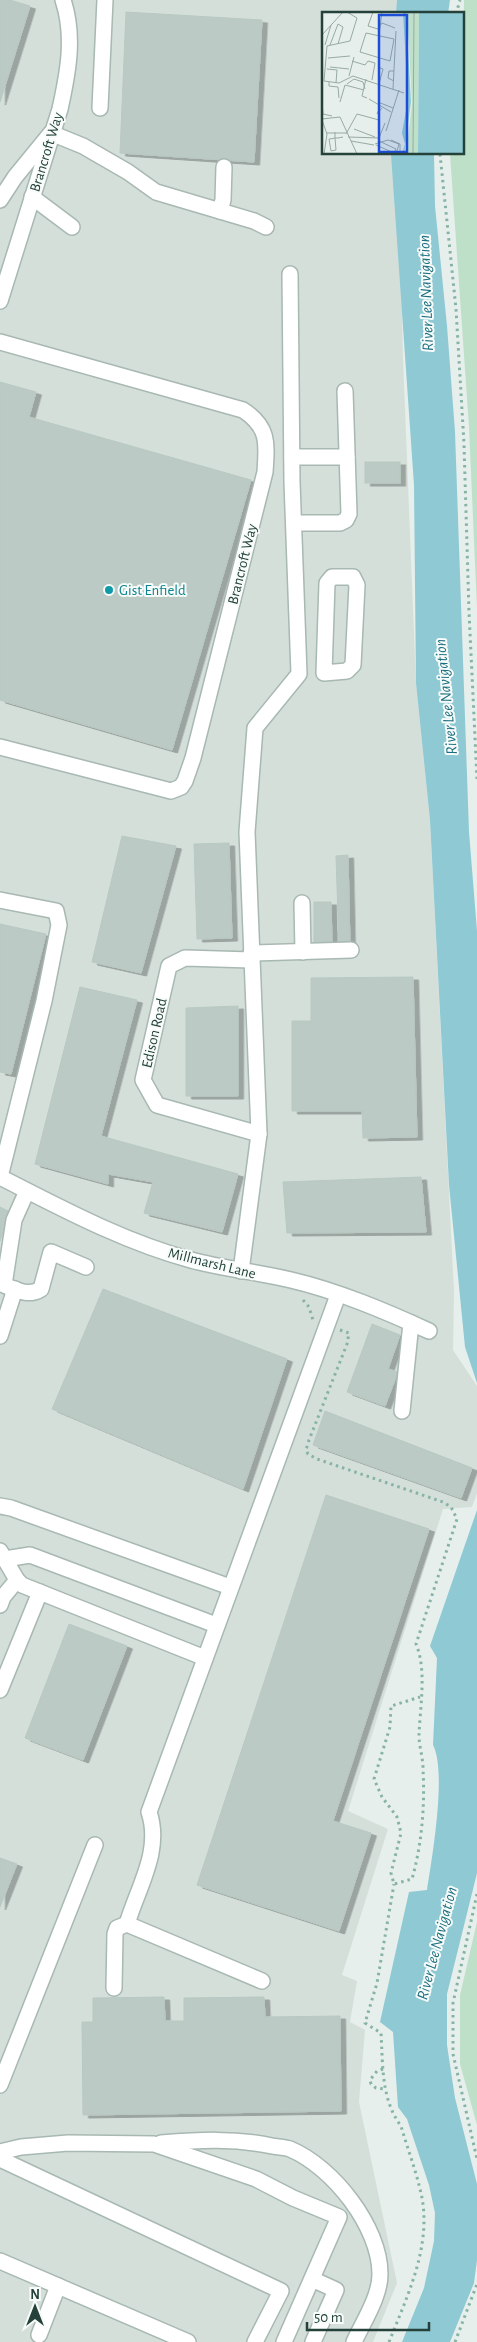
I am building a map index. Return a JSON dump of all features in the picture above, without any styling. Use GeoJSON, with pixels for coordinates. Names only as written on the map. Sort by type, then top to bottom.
{"type":"FeatureCollection","features":[{"type":"Feature","properties":{"kind":"street","name":"Brancroft Way"},"geometry":{"type":"LineString","coordinates":[[0,301],[60,109],[69,61],[69,27],[64,0]]}},
{"type":"Feature","properties":{"kind":"street"},"geometry":{"type":"LineString","coordinates":[[100,108],[104,0]]}},
{"type":"Feature","properties":{"kind":"street"},"geometry":{"type":"LineString","coordinates":[[0,200],[15,177],[51,133],[83,146],[128,172],[156,192],[254,221],[266,227]]}},
{"type":"Feature","properties":{"kind":"street"},"geometry":{"type":"LineString","coordinates":[[220,211],[224,200],[224,167]]}},
{"type":"Feature","properties":{"kind":"street"},"geometry":{"type":"LineString","coordinates":[[32,197],[72,227]]}},
{"type":"Feature","properties":{"kind":"street"},"geometry":{"type":"LineString","coordinates":[[241,1271],[259,1134],[247,832],[255,728],[299,674],[292,457],[290,274]]}},
{"type":"Feature","properties":{"kind":"street","name":"Brancroft Way"},"geometry":{"type":"LineString","coordinates":[[0,342],[243,410],[254,417],[267,440],[265,472],[193,758],[186,781],[181,787],[171,791],[145,786],[0,747]]}},
{"type":"Feature","properties":{"kind":"street"},"geometry":{"type":"LineString","coordinates":[[294,523],[340,523],[346,520],[349,514],[345,391]]}},
{"type":"Feature","properties":{"kind":"street"},"geometry":{"type":"LineString","coordinates":[[292,457],[347,457]]}},
{"type":"Feature","properties":{"kind":"street"},"geometry":{"type":"LineString","coordinates":[[299,674],[324,673],[347,671],[353,665],[357,585],[353,577],[332,577],[327,583],[324,673]]}},
{"type":"Feature","properties":{"kind":"street"},"geometry":{"type":"LineString","coordinates":[[0,900],[56,911],[59,925],[44,1001],[0,1177]]}},
{"type":"Feature","properties":{"kind":"street"},"geometry":{"type":"LineString","coordinates":[[302,903],[303,952]]}},
{"type":"Feature","properties":{"kind":"street"},"geometry":{"type":"LineString","coordinates":[[251,956],[350,950]]}},
{"type":"Feature","properties":{"kind":"street","name":"Edison Road"},"geometry":{"type":"LineString","coordinates":[[251,956],[185,958],[169,966],[144,1080],[157,1105],[259,1134]]}},
{"type":"Feature","properties":{"kind":"street","name":"Millmarsh Lane"},"geometry":{"type":"LineString","coordinates":[[0,1177],[110,1230],[169,1254],[290,1280],[338,1295],[429,1331]]}},
{"type":"Feature","properties":{"kind":"street"},"geometry":{"type":"LineString","coordinates":[[27,1191],[14,1220],[4,1285],[24,1293],[35,1293],[41,1289],[51,1252],[86,1267]]}},
{"type":"Feature","properties":{"kind":"street"},"geometry":{"type":"LineString","coordinates":[[0,1336],[15,1289]]}},
{"type":"Feature","properties":{"kind":"street"},"geometry":{"type":"LineString","coordinates":[[127,1924],[134,1900],[132,1882],[143,1854],[154,1842],[154,1827],[149,1812],[338,1295]]}},
{"type":"Feature","properties":{"kind":"street"},"geometry":{"type":"LineString","coordinates":[[402,1411],[411,1323]]}},
{"type":"Feature","properties":{"kind":"street"},"geometry":{"type":"LineString","coordinates":[[0,1506],[11,1508],[230,1587]]}},
{"type":"Feature","properties":{"kind":"street"},"geometry":{"type":"LineString","coordinates":[[2,1555],[30,1555],[216,1625]]}},
{"type":"Feature","properties":{"kind":"street"},"geometry":{"type":"LineString","coordinates":[[2,1555],[22,1585],[205,1658]]}},
{"type":"Feature","properties":{"kind":"street"},"geometry":{"type":"LineString","coordinates":[[0,1606],[3,1597],[17,1580]]}},
{"type":"Feature","properties":{"kind":"street"},"geometry":{"type":"LineString","coordinates":[[0,1690],[40,1592]]}},
{"type":"Feature","properties":{"kind":"street"},"geometry":{"type":"LineString","coordinates":[[0,2085],[94,1844]]}},
{"type":"Feature","properties":{"kind":"street"},"geometry":{"type":"LineString","coordinates":[[114,1988],[115,1934],[117,1928],[127,1924],[262,1981]]}},
{"type":"Feature","properties":{"kind":"street"},"geometry":{"type":"LineString","coordinates":[[0,2152],[21,2147],[68,2143],[154,2144],[213,2139],[258,2143],[290,2149],[324,2172],[347,2194],[363,2216],[373,2242],[380,2275],[375,2295],[354,2342]]}},
{"type":"Feature","properties":{"kind":"street"},"geometry":{"type":"LineString","coordinates":[[154,2144],[256,2179],[293,2198],[339,2216]]}},
{"type":"Feature","properties":{"kind":"street"},"geometry":{"type":"LineString","coordinates":[[0,2159],[281,2291],[255,2342]]}},
{"type":"Feature","properties":{"kind":"street"},"geometry":{"type":"LineString","coordinates":[[284,2342],[347,2194]]}},
{"type":"Feature","properties":{"kind":"street"},"geometry":{"type":"LineString","coordinates":[[0,2261],[168,2338],[188,2342]]}},
{"type":"Feature","properties":{"kind":"street"},"geometry":{"type":"LineString","coordinates":[[312,2279],[336,2290],[313,2342]]}},
{"type":"Feature","properties":{"kind":"street"},"geometry":{"type":"LineString","coordinates":[[39,2335],[58,2286]]}},
{"type":"Feature","properties":{"kind":"path"},"geometry":{"type":"LineString","coordinates":[[440,155],[456,309],[464,434],[469,612],[477,779]]}},
{"type":"Feature","properties":{"kind":"path"},"geometry":{"type":"LineString","coordinates":[[341,1330],[349,1333],[347,1344],[306,1450],[308,1454],[317,1460],[452,1507],[457,1519],[416,1644],[420,1654],[419,1744],[423,1768],[418,1857],[412,1879],[394,1884]]}},
{"type":"Feature","properties":{"kind":"path"},"geometry":{"type":"LineString","coordinates":[[389,2342],[413,2282],[423,2240],[424,2211],[420,2189],[401,2126],[395,2118],[384,2089],[381,2033],[365,2023],[376,1983],[394,1884],[391,1873],[401,1833],[397,1817],[382,1797],[374,1779],[390,1727],[391,1706],[420,1697]]}},
{"type":"Feature","properties":{"kind":"path"},"geometry":{"type":"LineString","coordinates":[[477,1894],[453,2003],[453,2054],[477,2159]]}},
{"type":"Feature","properties":{"kind":"path"},"geometry":{"type":"LineString","coordinates":[[384,2069],[377,2071],[370,2080],[371,2084],[376,2088],[384,2089]]}},
{"type":"Feature","properties":{"kind":"path"},"geometry":{"type":"LineString","coordinates":[[456,2342],[477,2284]]}},
{"type":"Feature","properties":{"kind":"shaded area"},"geometry":{"type":"Polygon","coordinates":[[[0,0],[397,0],[397,12],[322,12],[322,155],[399,155],[403,359],[416,683],[430,820],[454,1291],[453,1350],[477,1386],[477,1493],[472,1507],[443,1509],[348,1811],[388,1829],[342,1975],[357,1981],[350,2022],[365,2030],[359,2102],[397,2283],[373,2342],[0,2342],[0,0]]]}},
{"type":"Feature","properties":{"kind":"green space"},"geometry":{"type":"Polygon","coordinates":[[[464,0],[477,0],[477,608],[469,427],[450,155],[464,155],[464,0]]]}},
{"type":"Feature","properties":{"kind":"green space"},"geometry":{"type":"Polygon","coordinates":[[[477,1922],[477,2125],[460,2064],[460,1995],[477,1922]]]}},
{"type":"Feature","properties":{"kind":"water"},"geometry":{"type":"Polygon","coordinates":[[[397,0],[450,0],[448,12],[396,12],[397,0]]]}},
{"type":"Feature","properties":{"kind":"water","name":"River Lee Navigation"},"geometry":{"type":"Polygon","coordinates":[[[391,155],[434,155],[435,206],[455,432],[469,832],[477,931],[477,1383],[465,1347],[449,1185],[430,820],[416,683],[414,485],[391,155]]]}},
{"type":"Feature","properties":{"kind":"water","name":"River Lee Navigation"},"geometry":{"type":"Polygon","coordinates":[[[477,1510],[477,1873],[447,1994],[447,2045],[455,2098],[477,2184],[477,2260],[474,2283],[450,2342],[402,2342],[424,2288],[434,2241],[435,2213],[429,2185],[407,2119],[398,2107],[393,2032],[380,2022],[409,1892],[427,1890],[439,1794],[437,1758],[433,1745],[437,1658],[430,1646],[477,1510]]]}},
{"type":"Feature","properties":{"kind":"building"},"geometry":{"type":"Polygon","coordinates":[[[0,0],[10,0],[30,6],[0,102],[0,0]]]}},
{"type":"Feature","properties":{"kind":"building"},"geometry":{"type":"Polygon","coordinates":[[[126,12],[262,20],[254,162],[120,153],[126,12]]]}},
{"type":"Feature","properties":{"kind":"building","name":"Gist Enfield"},"geometry":{"type":"Polygon","coordinates":[[[0,382],[36,392],[29,417],[251,480],[172,750],[0,700],[0,382]]]}},
{"type":"Feature","properties":{"kind":"building"},"geometry":{"type":"Polygon","coordinates":[[[365,462],[400,462],[400,483],[365,483],[365,462]]]}},
{"type":"Feature","properties":{"kind":"building"},"geometry":{"type":"Polygon","coordinates":[[[122,836],[176,846],[141,973],[92,962],[122,836]]]}},
{"type":"Feature","properties":{"kind":"building"},"geometry":{"type":"Polygon","coordinates":[[[229,843],[232,938],[197,939],[194,844],[229,843]]]}},
{"type":"Feature","properties":{"kind":"building"},"geometry":{"type":"Polygon","coordinates":[[[348,855],[350,947],[339,947],[336,856],[348,855]]]}},
{"type":"Feature","properties":{"kind":"building"},"geometry":{"type":"Polygon","coordinates":[[[314,902],[331,902],[332,944],[314,945],[314,902]]]}},
{"type":"Feature","properties":{"kind":"building"},"geometry":{"type":"Polygon","coordinates":[[[0,924],[46,934],[11,1074],[0,1072],[0,924]]]}},
{"type":"Feature","properties":{"kind":"building"},"geometry":{"type":"Polygon","coordinates":[[[413,977],[417,1137],[363,1138],[362,1111],[292,1111],[292,1021],[311,1021],[311,978],[413,977]]]}},
{"type":"Feature","properties":{"kind":"building"},"geometry":{"type":"Polygon","coordinates":[[[80,987],[137,1000],[101,1136],[238,1174],[222,1232],[144,1213],[153,1182],[108,1174],[108,1184],[35,1164],[80,987]]]}},
{"type":"Feature","properties":{"kind":"building"},"geometry":{"type":"Polygon","coordinates":[[[238,1006],[238,1096],[186,1096],[186,1008],[238,1006]]]}},
{"type":"Feature","properties":{"kind":"building"},"geometry":{"type":"Polygon","coordinates":[[[421,1177],[426,1232],[287,1233],[283,1182],[421,1177]]]}},
{"type":"Feature","properties":{"kind":"building"},"geometry":{"type":"Polygon","coordinates":[[[0,1207],[10,1212],[0,1241],[0,1207]]]}},
{"type":"Feature","properties":{"kind":"building"},"geometry":{"type":"Polygon","coordinates":[[[103,1289],[287,1359],[243,1489],[52,1409],[103,1289]]]}},
{"type":"Feature","properties":{"kind":"building"},"geometry":{"type":"Polygon","coordinates":[[[372,1324],[400,1335],[388,1369],[398,1372],[385,1406],[347,1392],[372,1324]]]}},
{"type":"Feature","properties":{"kind":"building"},"geometry":{"type":"Polygon","coordinates":[[[325,1411],[472,1468],[461,1498],[313,1445],[325,1411]]]}},
{"type":"Feature","properties":{"kind":"building"},"geometry":{"type":"Polygon","coordinates":[[[326,1495],[429,1529],[333,1821],[371,1833],[339,1931],[197,1885],[326,1495]]]}},
{"type":"Feature","properties":{"kind":"building"},"geometry":{"type":"Polygon","coordinates":[[[69,1624],[127,1646],[83,1760],[25,1738],[69,1624]]]}},
{"type":"Feature","properties":{"kind":"building"},"geometry":{"type":"Polygon","coordinates":[[[0,1858],[17,1864],[0,1907],[0,1858]]]}},
{"type":"Feature","properties":{"kind":"building"},"geometry":{"type":"Polygon","coordinates":[[[164,1997],[165,2021],[184,2021],[184,1998],[264,1997],[265,2017],[340,2016],[341,2111],[83,2115],[82,2022],[93,2022],[93,1998],[164,1997]]]}},
{"type":"Feature","properties":{"kind":"place","name":"Gist Enfield"},"geometry":{"type":"Point","coordinates":[109,590]}}]}
